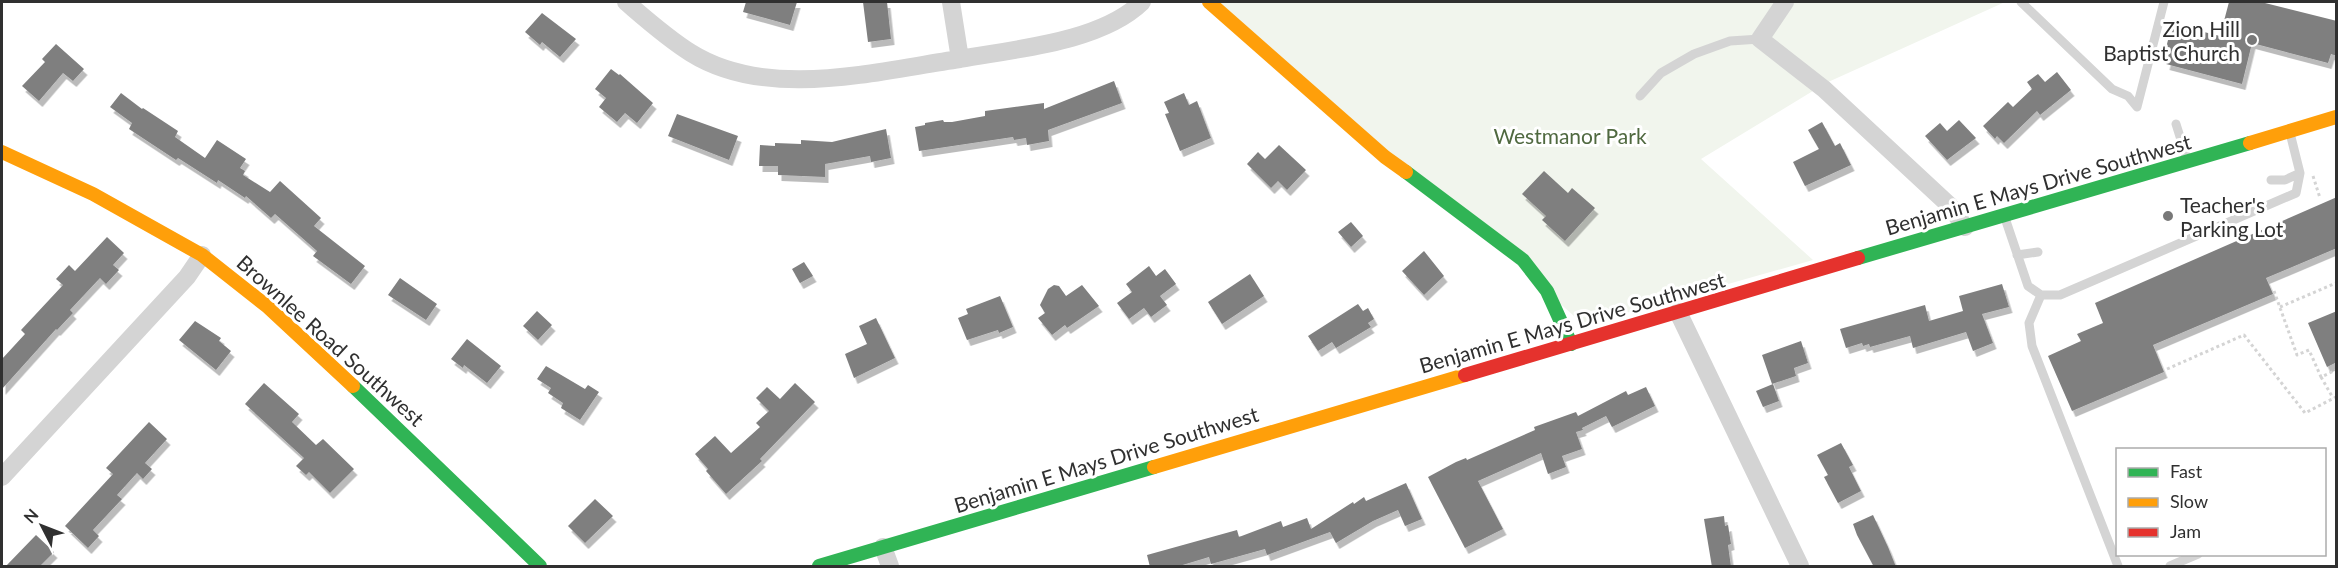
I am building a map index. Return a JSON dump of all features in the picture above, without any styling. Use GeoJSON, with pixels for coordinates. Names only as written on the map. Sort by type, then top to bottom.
{"type":"FeatureCollection","features":[{"type":"Feature","properties":{"kind":"street"},"geometry":{"type":"LineString","coordinates":[[626,2],[655,28],[692,54],[730,70],[771,79],[808,80],[960,59],[1075,37],[1097,30],[1142,2]]}},
{"type":"Feature","properties":{"kind":"street"},"geometry":{"type":"LineString","coordinates":[[951,2],[960,59]]}},
{"type":"Feature","properties":{"kind":"street"},"geometry":{"type":"LineString","coordinates":[[1209,2],[1385,157],[1475,222],[1522,260],[1547,291],[1571,344]]}},
{"type":"Feature","properties":{"kind":"street"},"geometry":{"type":"LineString","coordinates":[[1785,2],[1760,39],[1840,105],[1949,205],[1965,227]]}},
{"type":"Feature","properties":{"kind":"street","name":"Benjamin E Mays Drive Southwest"},"geometry":{"type":"LineString","coordinates":[[819,567],[2337,117]]}},
{"type":"Feature","properties":{"kind":"street","name":"Brownlee Road Southwest"},"geometry":{"type":"LineString","coordinates":[[2,152],[93,194],[202,255],[268,307],[408,438],[540,567]]}},
{"type":"Feature","properties":{"kind":"street"},"geometry":{"type":"LineString","coordinates":[[2,477],[187,277],[202,255]]}},
{"type":"Feature","properties":{"kind":"street"},"geometry":{"type":"LineString","coordinates":[[1678,312],[1800,567]]}},
{"type":"Feature","properties":{"kind":"street"},"geometry":{"type":"LineString","coordinates":[[883,548],[890,567]]}},
{"type":"Feature","properties":{"kind":"lane"},"geometry":{"type":"LineString","coordinates":[[2021,2],[2112,89],[2128,96],[2137,107],[2164,2]]}},
{"type":"Feature","properties":{"kind":"lane"},"geometry":{"type":"LineString","coordinates":[[1640,96],[1661,73],[1694,54],[1730,41],[1760,39]]}},
{"type":"Feature","properties":{"kind":"lane"},"geometry":{"type":"LineString","coordinates":[[2176,124],[2188,162]]}},
{"type":"Feature","properties":{"kind":"lane"},"geometry":{"type":"LineString","coordinates":[[2004,216],[2028,286],[2041,295],[2060,295],[2296,193],[2300,173],[2289,132]]}},
{"type":"Feature","properties":{"kind":"lane"},"geometry":{"type":"LineString","coordinates":[[2271,180],[2285,180],[2300,173]]}},
{"type":"Feature","properties":{"kind":"lane"},"geometry":{"type":"LineString","coordinates":[[2017,255],[2038,252]]}},
{"type":"Feature","properties":{"kind":"lane"},"geometry":{"type":"LineString","coordinates":[[2041,295],[2029,323],[2032,346],[2118,567]]}},
{"type":"Feature","properties":{"kind":"lane"},"geometry":{"type":"LineString","coordinates":[[2170,567],[2196,556]]}},
{"type":"Feature","properties":{"kind":"path"},"geometry":{"type":"LineString","coordinates":[[2280,307],[2337,283]]}},
{"type":"Feature","properties":{"kind":"path"},"geometry":{"type":"LineString","coordinates":[[2167,369],[2244,335],[2305,413],[2335,398],[2321,377],[2309,350],[2297,355],[2274,291]]}},
{"type":"Feature","properties":{"kind":"path"},"geometry":{"type":"LineString","coordinates":[[2321,377],[2337,370]]}},
{"type":"Feature","properties":{"kind":"green space","name":"Westmanor Park"},"geometry":{"type":"Polygon","coordinates":[[[1208,2],[2005,2],[1826,83],[1701,159],[1813,260],[1584,325],[1496,246],[1208,2]]]}},
{"type":"Feature","properties":{"kind":"building"},"geometry":{"type":"Polygon","coordinates":[[[746,2],[797,2],[790,25],[743,12],[746,2]]]}},
{"type":"Feature","properties":{"kind":"building"},"geometry":{"type":"Polygon","coordinates":[[[863,2],[887,2],[891,39],[868,42],[863,2]]]}},
{"type":"Feature","properties":{"kind":"building","name":"Zion Hill Baptist Church"},"geometry":{"type":"Polygon","coordinates":[[[2229,2],[2261,2],[2337,21],[2337,56],[2331,54],[2328,63],[2252,43],[2242,84],[2166,64],[2170,50],[2166,48],[2172,24],[2220,36],[2229,2]]]}},
{"type":"Feature","properties":{"kind":"building"},"geometry":{"type":"Polygon","coordinates":[[[542,13],[576,39],[560,57],[542,42],[540,45],[525,32],[542,13]]]}},
{"type":"Feature","properties":{"kind":"building"},"geometry":{"type":"Polygon","coordinates":[[[56,44],[84,69],[73,81],[63,73],[39,101],[22,86],[45,62],[42,59],[56,44]]]}},
{"type":"Feature","properties":{"kind":"building"},"geometry":{"type":"Polygon","coordinates":[[[611,69],[653,103],[637,123],[625,113],[617,122],[599,107],[606,98],[595,89],[611,69]]]}},
{"type":"Feature","properties":{"kind":"building"},"geometry":{"type":"Polygon","coordinates":[[[2057,72],[2071,90],[2040,115],[2037,111],[2004,143],[1997,136],[1995,139],[1983,126],[2008,102],[2013,107],[2032,89],[2027,82],[2038,74],[2045,82],[2057,72]]]}},
{"type":"Feature","properties":{"kind":"building"},"geometry":{"type":"Polygon","coordinates":[[[1114,81],[1122,103],[1048,130],[1049,141],[1027,145],[1026,138],[1014,140],[1013,137],[919,151],[915,127],[925,125],[925,123],[943,120],[952,122],[985,116],[985,111],[1044,103],[1044,109],[1114,81]]]}},
{"type":"Feature","properties":{"kind":"building"},"geometry":{"type":"Polygon","coordinates":[[[121,93],[178,131],[175,137],[205,158],[217,140],[246,159],[240,168],[245,171],[243,175],[270,192],[280,181],[321,218],[314,226],[365,266],[351,284],[313,256],[317,251],[275,214],[271,218],[246,196],[245,198],[218,180],[217,183],[178,158],[176,160],[129,129],[132,123],[110,107],[121,93]]]}},
{"type":"Feature","properties":{"kind":"building"},"geometry":{"type":"Polygon","coordinates":[[[1184,93],[1189,105],[1197,101],[1211,138],[1180,151],[1165,114],[1169,113],[1164,102],[1184,93]]]}},
{"type":"Feature","properties":{"kind":"building"},"geometry":{"type":"Polygon","coordinates":[[[677,114],[738,136],[729,160],[668,136],[677,114]]]}},
{"type":"Feature","properties":{"kind":"building"},"geometry":{"type":"Polygon","coordinates":[[[1959,120],[1976,138],[1947,160],[1925,136],[1940,123],[1947,131],[1959,120]]]}},
{"type":"Feature","properties":{"kind":"building"},"geometry":{"type":"Polygon","coordinates":[[[1822,122],[1835,146],[1840,143],[1851,165],[1805,186],[1793,162],[1819,149],[1808,130],[1822,122]]]}},
{"type":"Feature","properties":{"kind":"building"},"geometry":{"type":"Polygon","coordinates":[[[886,129],[891,158],[871,162],[870,156],[825,164],[825,177],[778,175],[778,166],[759,166],[760,145],[801,144],[801,140],[832,142],[886,129]]]}},
{"type":"Feature","properties":{"kind":"building"},"geometry":{"type":"Polygon","coordinates":[[[1279,145],[1306,170],[1287,190],[1278,181],[1271,188],[1247,164],[1258,152],[1265,159],[1279,145]]]}},
{"type":"Feature","properties":{"kind":"building"},"geometry":{"type":"Polygon","coordinates":[[[1544,171],[1568,193],[1572,188],[1595,208],[1565,241],[1542,220],[1546,216],[1522,194],[1544,171]]]}},
{"type":"Feature","properties":{"kind":"building"},"geometry":{"type":"Polygon","coordinates":[[[2337,197],[2337,248],[2266,278],[2273,294],[2153,345],[2164,372],[2072,411],[2048,356],[2081,341],[2077,334],[2103,323],[2095,303],[2337,197]]]}},
{"type":"Feature","properties":{"kind":"building"},"geometry":{"type":"Polygon","coordinates":[[[1351,222],[1363,236],[1351,247],[1338,232],[1351,222]]]}},
{"type":"Feature","properties":{"kind":"building"},"geometry":{"type":"Polygon","coordinates":[[[107,237],[124,253],[113,265],[119,270],[106,284],[100,278],[70,310],[73,313],[2,389],[2,359],[25,334],[21,330],[63,285],[56,279],[69,265],[75,271],[107,237]]]}},
{"type":"Feature","properties":{"kind":"building"},"geometry":{"type":"Polygon","coordinates":[[[1424,251],[1444,276],[1424,295],[1402,271],[1424,251]]]}},
{"type":"Feature","properties":{"kind":"building"},"geometry":{"type":"Polygon","coordinates":[[[804,262],[813,276],[800,283],[792,269],[804,262]]]}},
{"type":"Feature","properties":{"kind":"building"},"geometry":{"type":"Polygon","coordinates":[[[1149,266],[1156,276],[1165,269],[1176,284],[1160,296],[1167,305],[1151,317],[1144,308],[1129,319],[1117,303],[1132,292],[1126,284],[1149,266]]]}},
{"type":"Feature","properties":{"kind":"building"},"geometry":{"type":"Polygon","coordinates":[[[1250,274],[1264,296],[1222,324],[1208,302],[1250,274]]]}},
{"type":"Feature","properties":{"kind":"building"},"geometry":{"type":"Polygon","coordinates":[[[400,278],[437,304],[426,320],[388,295],[400,278]]]}},
{"type":"Feature","properties":{"kind":"building"},"geometry":{"type":"Polygon","coordinates":[[[2002,284],[2009,307],[1982,314],[1993,343],[1973,351],[1966,332],[1913,348],[1910,336],[1870,347],[1869,344],[1863,346],[1862,343],[1846,348],[1840,329],[1925,305],[1929,321],[1963,311],[1959,296],[2002,284]]]}},
{"type":"Feature","properties":{"kind":"building"},"geometry":{"type":"Polygon","coordinates":[[[1054,285],[1059,286],[1066,296],[1082,285],[1099,306],[1067,328],[1065,325],[1052,335],[1038,318],[1045,313],[1040,305],[1048,289],[1054,285]]]}},
{"type":"Feature","properties":{"kind":"building"},"geometry":{"type":"Polygon","coordinates":[[[1000,296],[1013,327],[999,333],[998,330],[967,340],[958,318],[968,314],[966,309],[1000,296]]]}},
{"type":"Feature","properties":{"kind":"building"},"geometry":{"type":"Polygon","coordinates":[[[1358,304],[1363,311],[1368,308],[1374,319],[1368,323],[1371,327],[1336,348],[1332,342],[1318,351],[1308,336],[1358,304]]]}},
{"type":"Feature","properties":{"kind":"building"},"geometry":{"type":"Polygon","coordinates":[[[537,311],[552,325],[538,340],[523,326],[537,311]]]}},
{"type":"Feature","properties":{"kind":"building"},"geometry":{"type":"Polygon","coordinates":[[[2337,311],[2337,362],[2327,367],[2308,323],[2337,311]]]}},
{"type":"Feature","properties":{"kind":"building"},"geometry":{"type":"Polygon","coordinates":[[[876,318],[895,358],[854,378],[845,354],[867,344],[859,326],[876,318]]]}},
{"type":"Feature","properties":{"kind":"building"},"geometry":{"type":"Polygon","coordinates":[[[195,321],[221,338],[219,341],[231,351],[216,370],[179,340],[195,321]]]}},
{"type":"Feature","properties":{"kind":"building"},"geometry":{"type":"Polygon","coordinates":[[[467,339],[501,366],[487,383],[464,365],[463,368],[451,359],[467,339]]]}},
{"type":"Feature","properties":{"kind":"building"},"geometry":{"type":"Polygon","coordinates":[[[1801,341],[1808,363],[1794,368],[1796,376],[1772,384],[1762,355],[1801,341]]]}},
{"type":"Feature","properties":{"kind":"building"},"geometry":{"type":"Polygon","coordinates":[[[546,366],[585,389],[588,385],[599,392],[580,420],[561,408],[563,403],[548,393],[551,388],[537,379],[546,366]]]}},
{"type":"Feature","properties":{"kind":"building"},"geometry":{"type":"Polygon","coordinates":[[[264,383],[299,414],[292,422],[316,445],[323,439],[354,469],[330,493],[309,472],[306,475],[296,466],[304,458],[245,404],[264,383]]]}},
{"type":"Feature","properties":{"kind":"building"},"geometry":{"type":"Polygon","coordinates":[[[795,383],[815,402],[760,459],[762,461],[726,494],[695,454],[715,436],[731,453],[760,427],[756,423],[769,411],[756,398],[767,387],[780,399],[795,383]]]}},
{"type":"Feature","properties":{"kind":"building"},"geometry":{"type":"Polygon","coordinates":[[[1773,384],[1779,401],[1763,407],[1756,391],[1773,384]]]}},
{"type":"Feature","properties":{"kind":"building"},"geometry":{"type":"Polygon","coordinates":[[[1646,387],[1655,406],[1612,427],[1606,416],[1576,432],[1582,449],[1562,456],[1566,467],[1548,474],[1541,453],[1478,481],[1503,529],[1465,548],[1428,477],[1456,462],[1466,458],[1467,460],[1535,430],[1534,427],[1576,412],[1578,416],[1626,391],[1628,395],[1646,387]]]}},
{"type":"Feature","properties":{"kind":"building"},"geometry":{"type":"Polygon","coordinates":[[[149,422],[167,439],[145,463],[152,469],[143,479],[137,473],[117,495],[122,499],[93,530],[99,536],[88,548],[65,526],[113,474],[106,468],[149,422]]]}},
{"type":"Feature","properties":{"kind":"building"},"geometry":{"type":"Polygon","coordinates":[[[1841,443],[1853,465],[1849,467],[1861,491],[1838,503],[1824,477],[1828,475],[1817,455],[1841,443]]]}},
{"type":"Feature","properties":{"kind":"building"},"geometry":{"type":"Polygon","coordinates":[[[1406,483],[1422,519],[1405,526],[1398,510],[1373,521],[1336,543],[1330,532],[1267,555],[1265,549],[1211,564],[1209,557],[1176,567],[1150,567],[1147,555],[1237,530],[1239,537],[1281,521],[1283,527],[1307,518],[1311,529],[1353,502],[1354,504],[1364,497],[1366,501],[1406,483]]]}},
{"type":"Feature","properties":{"kind":"building"},"geometry":{"type":"Polygon","coordinates":[[[595,499],[613,516],[585,543],[568,526],[595,499]]]}},
{"type":"Feature","properties":{"kind":"building"},"geometry":{"type":"Polygon","coordinates":[[[1873,515],[1896,567],[1874,567],[1857,535],[1853,524],[1873,515]]]}},
{"type":"Feature","properties":{"kind":"building"},"geometry":{"type":"Polygon","coordinates":[[[1724,516],[1731,544],[1728,545],[1731,567],[1712,567],[1704,519],[1724,516]]]}},
{"type":"Feature","properties":{"kind":"building"},"geometry":{"type":"Polygon","coordinates":[[[36,535],[54,552],[39,567],[5,567],[36,535]]]}},
{"type":"Feature","properties":{"kind":"traffic: fast"},"geometry":{"type":"LineString","coordinates":[[1858,258],[2250,143]]}},
{"type":"Feature","properties":{"kind":"traffic: fast"},"geometry":{"type":"LineString","coordinates":[[1406,172],[1523,260],[1547,291],[1571,344]]}},
{"type":"Feature","properties":{"kind":"traffic: fast"},"geometry":{"type":"LineString","coordinates":[[353,386],[540,566]]}},
{"type":"Feature","properties":{"kind":"traffic: fast"},"geometry":{"type":"LineString","coordinates":[[819,566],[1154,467]]}},
{"type":"Feature","properties":{"kind":"traffic: slow"},"geometry":{"type":"LineString","coordinates":[[1209,2],[1385,157],[1406,172]]}},
{"type":"Feature","properties":{"kind":"traffic: slow"},"geometry":{"type":"LineString","coordinates":[[2250,143],[2336,117]]}},
{"type":"Feature","properties":{"kind":"traffic: slow"},"geometry":{"type":"LineString","coordinates":[[2,152],[93,194],[202,255],[268,307],[353,386]]}},
{"type":"Feature","properties":{"kind":"traffic: slow"},"geometry":{"type":"LineString","coordinates":[[1154,467],[1465,375]]}},
{"type":"Feature","properties":{"kind":"traffic: jam"},"geometry":{"type":"LineString","coordinates":[[1465,375],[1858,258]]}},
{"type":"Feature","properties":{"kind":"place","name":"Zion Hill Baptist Church"},"geometry":{"type":"Point","coordinates":[2252,40]}},
{"type":"Feature","properties":{"kind":"place","name":"Teacher's Parking Lot"},"geometry":{"type":"Point","coordinates":[2168,216]}}]}
